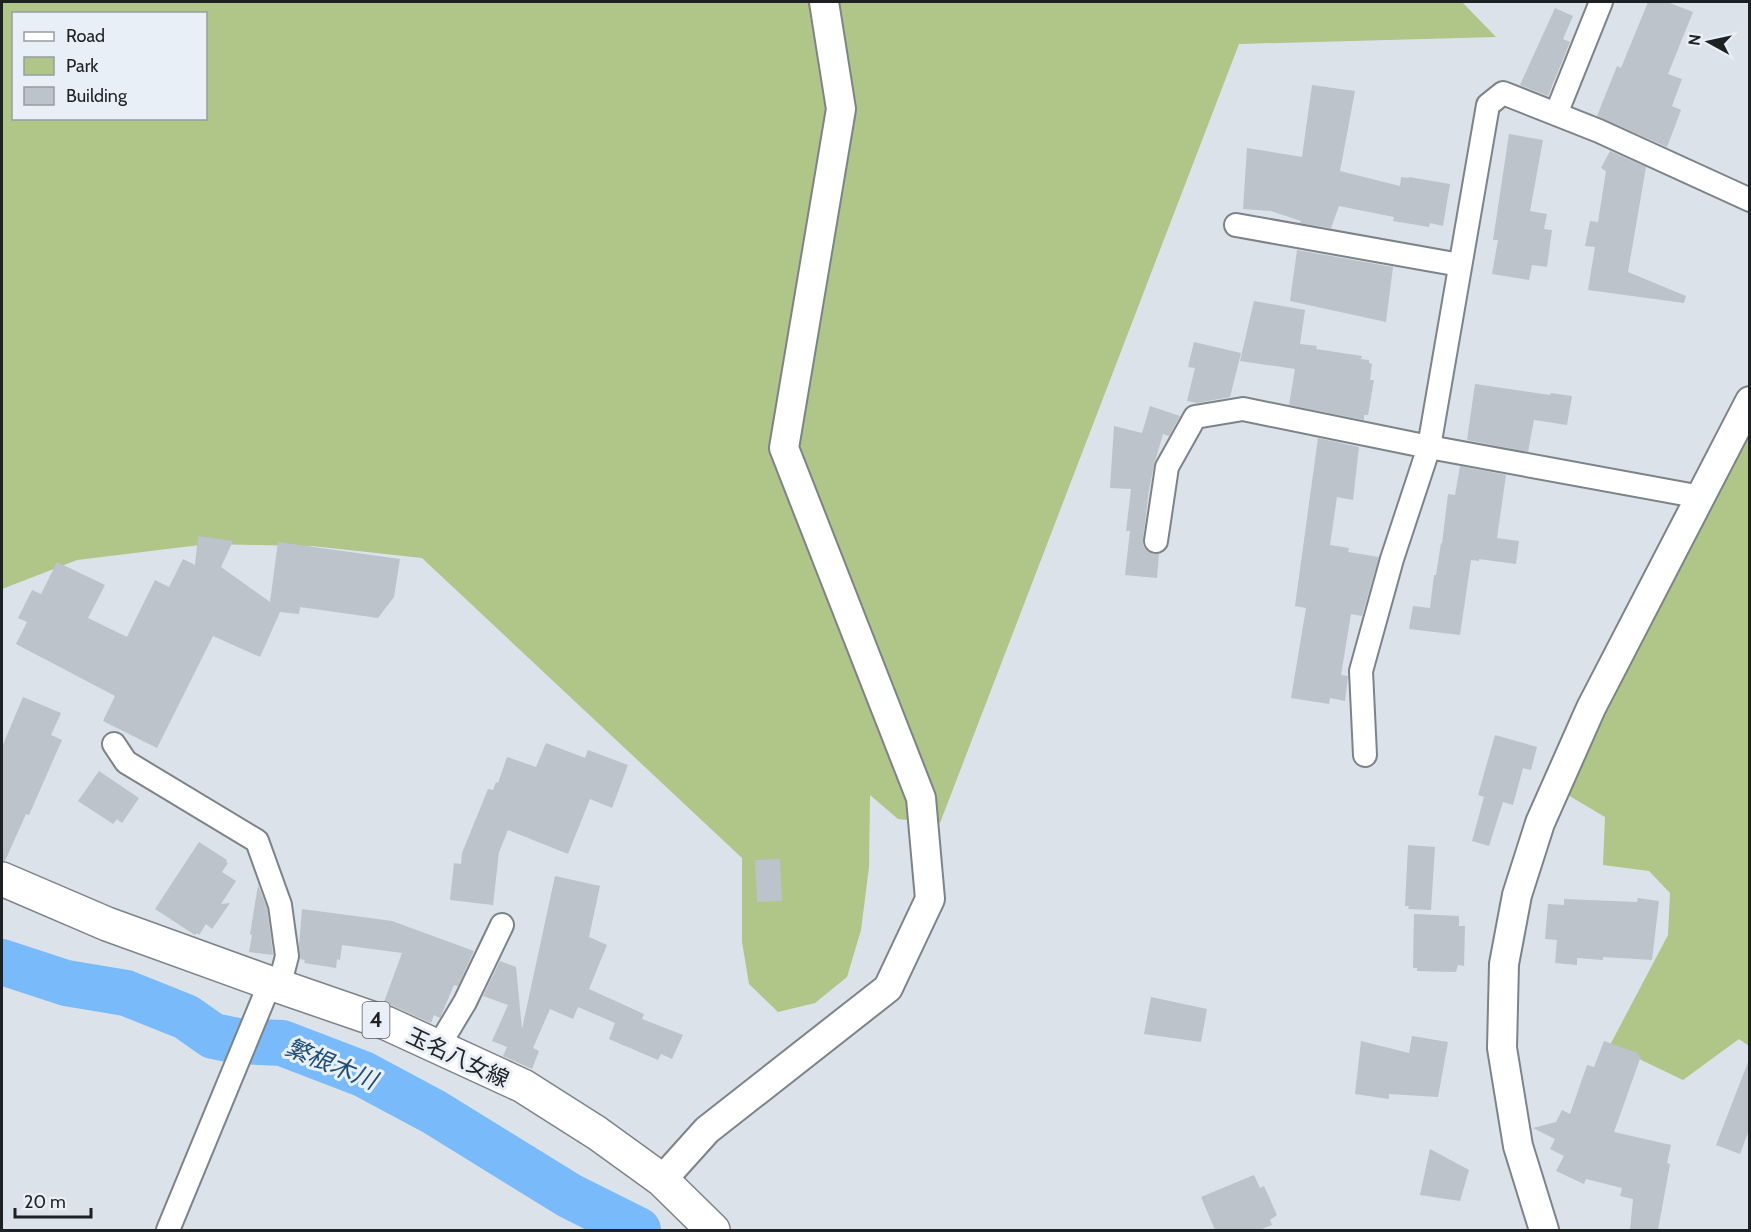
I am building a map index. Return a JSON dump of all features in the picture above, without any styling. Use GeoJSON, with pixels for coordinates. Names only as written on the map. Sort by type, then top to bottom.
{"type":"FeatureCollection","features":[{"type":"Feature","properties":{"kind":"main road","name":"玉名八女線"},"geometry":{"type":"LineString","coordinates":[[2,879],[270,992],[386,1023],[523,1086],[597,1133],[662,1180],[713,1230]]}},
{"type":"Feature","properties":{"kind":"street"},"geometry":{"type":"LineString","coordinates":[[662,1180],[707,1130],[888,988],[930,899],[921,798],[784,448],[841,110],[824,2]]}},
{"type":"Feature","properties":{"kind":"street"},"geometry":{"type":"LineString","coordinates":[[1556,114],[1601,2]]}},
{"type":"Feature","properties":{"kind":"street"},"geometry":{"type":"LineString","coordinates":[[1365,755],[1360,671],[1392,559],[1429,447],[1488,105],[1503,93],[1599,130],[1749,200]]}},
{"type":"Feature","properties":{"kind":"street"},"geometry":{"type":"LineString","coordinates":[[1236,225],[1460,265]]}},
{"type":"Feature","properties":{"kind":"street"},"geometry":{"type":"LineString","coordinates":[[1544,1230],[1518,1146],[1502,1048],[1504,964],[1517,895],[1540,823],[1591,708],[1749,401]]}},
{"type":"Feature","properties":{"kind":"street"},"geometry":{"type":"LineString","coordinates":[[1156,541],[1167,467],[1195,417],[1243,409],[1429,447],[1701,497]]}},
{"type":"Feature","properties":{"kind":"street"},"geometry":{"type":"LineString","coordinates":[[114,744],[126,762],[257,841],[280,905],[287,956],[223,1096],[168,1230]]}},
{"type":"Feature","properties":{"kind":"street"},"geometry":{"type":"LineString","coordinates":[[438,1047],[465,1002],[502,925]]}},
{"type":"Feature","properties":{"kind":"green space"},"geometry":{"type":"Polygon","coordinates":[[[2,2],[1462,2],[1496,37],[1239,44],[940,823],[898,819],[870,795],[869,867],[861,930],[847,977],[815,1003],[778,1012],[749,984],[742,942],[742,858],[422,558],[312,546],[208,544],[77,560],[2,589],[2,2]]]}},
{"type":"Feature","properties":{"kind":"green space"},"geometry":{"type":"Polygon","coordinates":[[[1749,401],[1749,1046],[1739,1039],[1683,1080],[1610,1045],[1668,935],[1670,893],[1649,871],[1603,865],[1605,817],[1556,788],[1749,401]]]}},
{"type":"Feature","properties":{"kind":"building"},"geometry":{"type":"Polygon","coordinates":[[[1648,2],[1667,2],[1693,12],[1668,74],[1682,79],[1672,106],[1681,110],[1667,147],[1597,116],[1617,66],[1621,68],[1648,2]]]}},
{"type":"Feature","properties":{"kind":"building"},"geometry":{"type":"Polygon","coordinates":[[[1555,8],[1573,16],[1563,39],[1570,42],[1548,96],[1520,85],[1555,8]]]}},
{"type":"Feature","properties":{"kind":"building"},"geometry":{"type":"Polygon","coordinates":[[[1312,85],[1355,91],[1340,171],[1400,186],[1401,177],[1450,184],[1443,226],[1430,223],[1429,227],[1393,221],[1394,217],[1339,206],[1331,228],[1300,223],[1301,221],[1271,211],[1243,209],[1247,148],[1302,157],[1312,85]]]}},
{"type":"Feature","properties":{"kind":"building"},"geometry":{"type":"Polygon","coordinates":[[[1509,134],[1543,140],[1530,211],[1547,214],[1544,229],[1552,230],[1547,267],[1532,265],[1529,280],[1492,274],[1498,240],[1493,240],[1509,134]]]}},
{"type":"Feature","properties":{"kind":"building"},"geometry":{"type":"Polygon","coordinates":[[[1610,151],[1646,167],[1628,272],[1686,296],[1684,303],[1588,290],[1595,247],[1585,246],[1590,221],[1598,222],[1606,171],[1601,168],[1610,151]]]}},
{"type":"Feature","properties":{"kind":"building"},"geometry":{"type":"Polygon","coordinates":[[[1297,250],[1393,267],[1386,322],[1290,301],[1297,250]]]}},
{"type":"Feature","properties":{"kind":"building"},"geometry":{"type":"Polygon","coordinates":[[[1254,301],[1305,310],[1300,344],[1317,346],[1316,349],[1362,356],[1361,359],[1369,360],[1372,364],[1370,380],[1374,380],[1368,415],[1364,415],[1364,420],[1289,405],[1295,369],[1240,361],[1254,301]]]}},
{"type":"Feature","properties":{"kind":"building"},"geometry":{"type":"Polygon","coordinates":[[[1194,342],[1241,353],[1230,397],[1197,403],[1187,401],[1195,368],[1188,367],[1194,342]]]}},
{"type":"Feature","properties":{"kind":"building"},"geometry":{"type":"Polygon","coordinates":[[[1475,384],[1572,396],[1567,425],[1534,420],[1528,452],[1467,440],[1475,384]]]}},
{"type":"Feature","properties":{"kind":"building"},"geometry":{"type":"Polygon","coordinates":[[[1150,406],[1180,416],[1169,436],[1163,434],[1149,490],[1143,545],[1147,551],[1159,554],[1157,578],[1125,575],[1130,531],[1126,531],[1131,489],[1110,488],[1114,426],[1142,433],[1150,406]]]}},
{"type":"Feature","properties":{"kind":"building"},"geometry":{"type":"Polygon","coordinates":[[[1318,438],[1359,447],[1353,500],[1337,497],[1330,545],[1349,548],[1348,552],[1379,557],[1362,616],[1351,614],[1341,675],[1348,676],[1345,701],[1330,698],[1329,704],[1291,698],[1306,608],[1295,606],[1318,438]]]}},
{"type":"Feature","properties":{"kind":"building"},"geometry":{"type":"Polygon","coordinates":[[[1460,466],[1506,475],[1497,538],[1519,541],[1516,564],[1471,560],[1460,635],[1409,629],[1413,606],[1430,608],[1434,575],[1436,575],[1442,544],[1448,494],[1455,495],[1460,466]]]}},
{"type":"Feature","properties":{"kind":"building"},"geometry":{"type":"Polygon","coordinates":[[[198,536],[233,541],[221,567],[270,602],[278,542],[400,559],[394,597],[378,618],[300,607],[299,614],[280,612],[260,657],[213,636],[157,748],[103,721],[115,696],[16,644],[27,622],[18,618],[32,590],[41,594],[57,562],[105,585],[88,618],[127,637],[155,580],[169,587],[183,559],[195,565],[198,536]]]}},
{"type":"Feature","properties":{"kind":"building"},"geometry":{"type":"Polygon","coordinates":[[[23,697],[61,713],[51,735],[62,740],[29,815],[26,814],[5,861],[2,861],[2,747],[23,697]]]}},
{"type":"Feature","properties":{"kind":"building"},"geometry":{"type":"Polygon","coordinates":[[[1495,735],[1537,747],[1531,770],[1523,768],[1513,805],[1503,802],[1489,846],[1472,841],[1484,797],[1478,795],[1495,735]]]}},
{"type":"Feature","properties":{"kind":"building"},"geometry":{"type":"Polygon","coordinates":[[[546,743],[585,758],[588,750],[628,765],[612,808],[590,799],[568,854],[508,830],[499,852],[493,905],[450,900],[454,863],[461,864],[462,853],[488,789],[493,790],[496,782],[498,783],[507,757],[536,767],[546,743]]]}},
{"type":"Feature","properties":{"kind":"building"},"geometry":{"type":"Polygon","coordinates":[[[99,771],[139,798],[122,823],[117,819],[113,824],[78,801],[99,771]]]}},
{"type":"Feature","properties":{"kind":"building"},"geometry":{"type":"Polygon","coordinates":[[[199,842],[227,860],[228,863],[222,872],[236,881],[221,904],[230,903],[212,929],[206,924],[199,935],[197,933],[195,935],[155,909],[199,842]]]}},
{"type":"Feature","properties":{"kind":"building"},"geometry":{"type":"Polygon","coordinates":[[[1408,845],[1435,847],[1431,910],[1408,909],[1409,906],[1405,906],[1408,845]]]}},
{"type":"Feature","properties":{"kind":"building"},"geometry":{"type":"Polygon","coordinates":[[[780,859],[782,901],[757,902],[755,860],[780,859]]]}},
{"type":"Feature","properties":{"kind":"building"},"geometry":{"type":"Polygon","coordinates":[[[555,876],[600,886],[589,937],[607,945],[589,989],[644,1014],[642,1019],[683,1035],[672,1059],[661,1054],[658,1060],[609,1039],[615,1023],[578,1007],[573,1019],[550,1009],[533,1048],[539,1051],[532,1069],[503,1056],[507,1047],[492,1041],[508,1005],[483,996],[500,961],[516,967],[522,1029],[555,876]]]}},
{"type":"Feature","properties":{"kind":"building"},"geometry":{"type":"Polygon","coordinates":[[[258,885],[267,908],[273,955],[249,952],[258,885]]]}},
{"type":"Feature","properties":{"kind":"building"},"geometry":{"type":"Polygon","coordinates":[[[1638,898],[1659,901],[1652,960],[1603,957],[1603,960],[1577,958],[1577,965],[1555,963],[1557,940],[1545,939],[1548,904],[1564,905],[1564,899],[1637,902],[1638,898]]]}},
{"type":"Feature","properties":{"kind":"building"},"geometry":{"type":"Polygon","coordinates":[[[302,909],[392,921],[474,951],[458,986],[454,985],[440,1018],[434,1015],[431,1023],[384,1002],[402,953],[342,945],[340,960],[337,959],[336,968],[304,963],[305,960],[300,959],[299,946],[302,909]]]}},
{"type":"Feature","properties":{"kind":"building"},"geometry":{"type":"Polygon","coordinates":[[[1414,914],[1459,916],[1459,926],[1465,926],[1464,966],[1458,965],[1456,972],[1417,971],[1417,968],[1413,968],[1414,914]]]}},
{"type":"Feature","properties":{"kind":"building"},"geometry":{"type":"Polygon","coordinates":[[[1151,997],[1207,1009],[1201,1042],[1144,1034],[1151,997]]]}},
{"type":"Feature","properties":{"kind":"building"},"geometry":{"type":"Polygon","coordinates":[[[1412,1036],[1448,1042],[1438,1097],[1389,1094],[1389,1099],[1355,1094],[1361,1041],[1409,1053],[1412,1036]]]}},
{"type":"Feature","properties":{"kind":"building"},"geometry":{"type":"Polygon","coordinates":[[[1604,1041],[1641,1056],[1614,1132],[1671,1145],[1667,1163],[1670,1164],[1658,1230],[1630,1230],[1633,1199],[1620,1196],[1622,1188],[1586,1179],[1584,1184],[1556,1171],[1564,1156],[1550,1149],[1555,1139],[1533,1128],[1556,1122],[1562,1110],[1570,1114],[1587,1065],[1594,1067],[1604,1041]]]}},
{"type":"Feature","properties":{"kind":"building"},"geometry":{"type":"Polygon","coordinates":[[[1748,1062],[1749,1130],[1740,1154],[1716,1145],[1748,1062]]]}},
{"type":"Feature","properties":{"kind":"building"},"geometry":{"type":"Polygon","coordinates":[[[1430,1149],[1469,1170],[1460,1201],[1420,1195],[1430,1149]]]}},
{"type":"Feature","properties":{"kind":"building"},"geometry":{"type":"Polygon","coordinates":[[[1254,1175],[1260,1188],[1264,1186],[1277,1215],[1270,1220],[1272,1225],[1259,1230],[1215,1230],[1201,1197],[1254,1175]]]}},
{"type":"Feature","properties":{"kind":"waterway","name":"繁根木川"},"geometry":{"type":"LineString","coordinates":[[2,962],[66,983],[126,993],[186,1017],[213,1036],[238,1041],[282,1043],[363,1074],[434,1112],[570,1196],[638,1230]]}}]}
